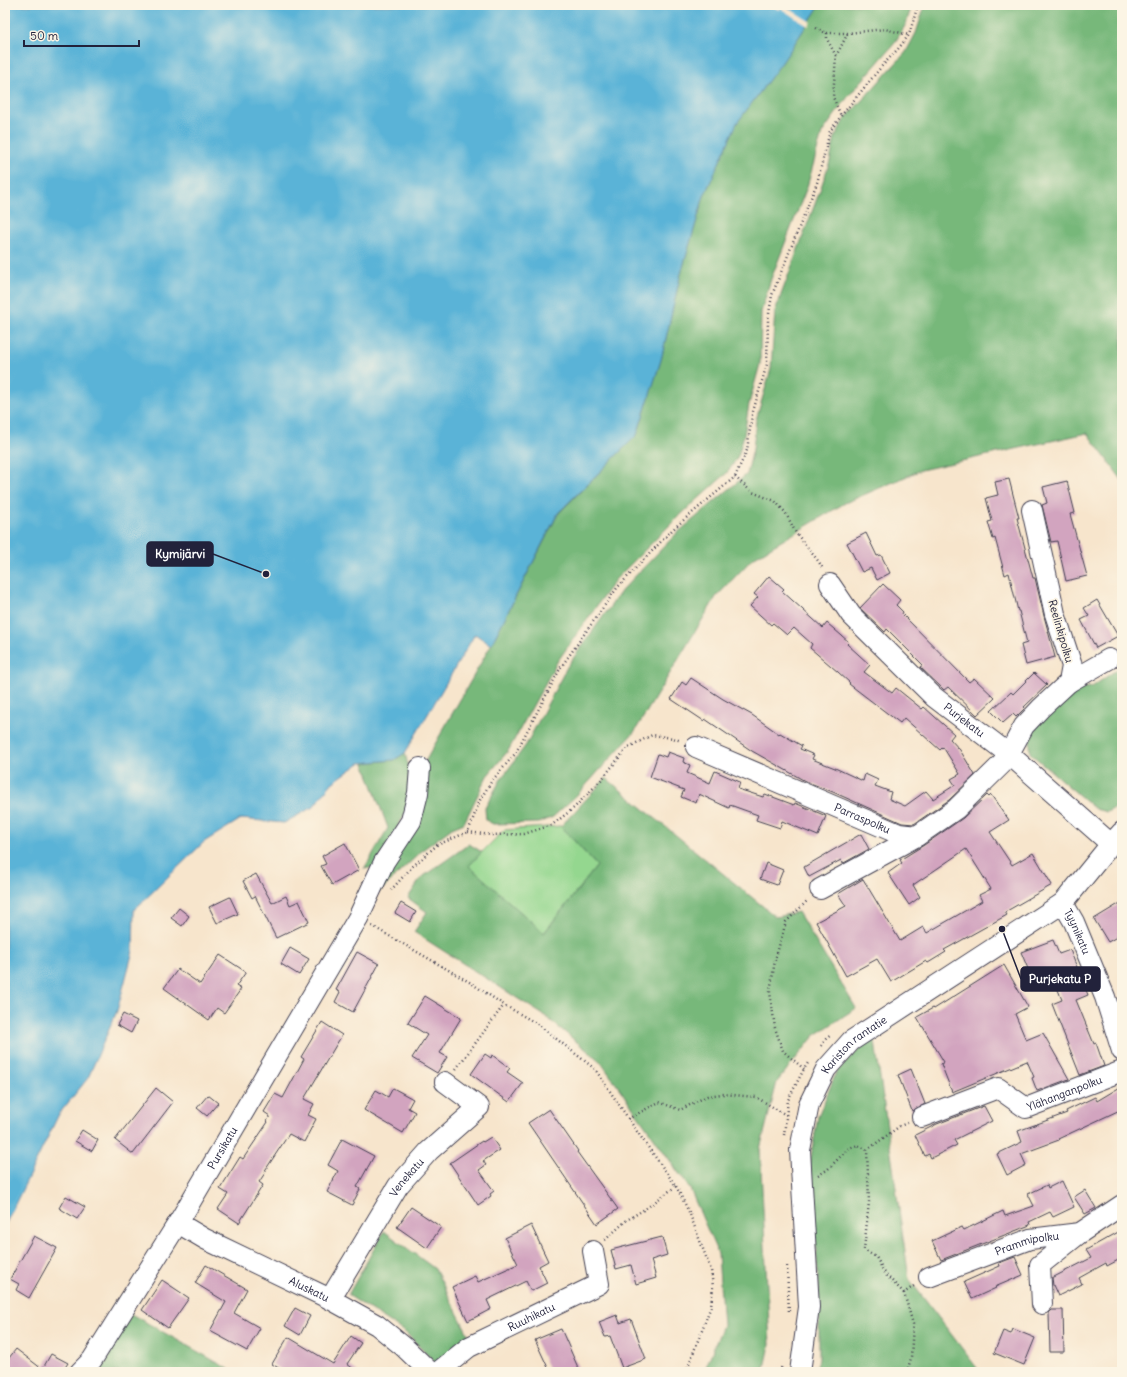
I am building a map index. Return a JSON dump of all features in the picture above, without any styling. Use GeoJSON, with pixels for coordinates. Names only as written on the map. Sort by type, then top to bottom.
{"type":"FeatureCollection","features":[{"type":"Feature","properties":{"kind":"street","name":"Reelinkipolku"},"geometry":{"type":"LineString","coordinates":[[1032,510],[1055,614],[1072,666],[1069,682]]}},
{"type":"Feature","properties":{"kind":"street","name":"Purjekatu"},"geometry":{"type":"LineString","coordinates":[[830,584],[851,615],[934,697],[1116,838]]}},
{"type":"Feature","properties":{"kind":"street"},"geometry":{"type":"LineString","coordinates":[[820,889],[917,836],[956,809],[1005,761],[1010,755],[1024,726],[1041,708],[1069,682],[1109,658]]}},
{"type":"Feature","properties":{"kind":"street","name":"Parraspolku"},"geometry":{"type":"LineString","coordinates":[[696,747],[899,834],[917,836]]}},
{"type":"Feature","properties":{"kind":"street","name":"Pursikatu"},"geometry":{"type":"LineString","coordinates":[[80,1372],[92,1360],[178,1223],[358,918],[384,862],[411,821],[418,793],[420,768]]}},
{"type":"Feature","properties":{"kind":"street","name":"Kariston rantatie"},"geometry":{"type":"LineString","coordinates":[[800,1372],[809,1307],[800,1150],[809,1104],[826,1069],[851,1041],[1063,903],[1116,838]]}},
{"type":"Feature","properties":{"kind":"street","name":"Tyynikatu"},"geometry":{"type":"LineString","coordinates":[[1063,903],[1074,922],[1106,997],[1122,1051]]}},
{"type":"Feature","properties":{"kind":"street","name":"Ylähanganpolku"},"geometry":{"type":"LineString","coordinates":[[922,1117],[998,1088],[1026,1108],[1122,1071]]}},
{"type":"Feature","properties":{"kind":"street","name":"Venekatu"},"geometry":{"type":"LineString","coordinates":[[330,1299],[398,1186],[429,1151],[479,1107],[446,1082]]}},
{"type":"Feature","properties":{"kind":"street","name":"Prammipolku"},"geometry":{"type":"LineString","coordinates":[[929,1277],[1030,1239],[1080,1233],[1122,1205]]}},
{"type":"Feature","properties":{"kind":"street","name":"Aluskatu"},"geometry":{"type":"LineString","coordinates":[[178,1223],[205,1239],[330,1299],[377,1325],[404,1347],[430,1372]]}},
{"type":"Feature","properties":{"kind":"street"},"geometry":{"type":"LineString","coordinates":[[1042,1304],[1040,1265],[1080,1233]]}},
{"type":"Feature","properties":{"kind":"street","name":"Ruuhikatu"},"geometry":{"type":"LineString","coordinates":[[438,1372],[469,1347],[599,1284],[593,1251]]}},
{"type":"Feature","properties":{"kind":"path"},"geometry":{"type":"LineString","coordinates":[[468,832],[480,800],[491,782],[515,754],[561,667],[617,588],[672,530],[735,478],[748,450],[752,415],[767,364],[768,320],[772,294],[817,182],[830,131],[840,116],[882,66],[898,50],[909,35],[918,5]]}},
{"type":"Feature","properties":{"kind":"path"},"geometry":{"type":"LineString","coordinates":[[816,28],[827,33],[848,33],[885,29],[909,35]]}},
{"type":"Feature","properties":{"kind":"path"},"geometry":{"type":"LineString","coordinates":[[827,33],[828,39],[836,56]]}},
{"type":"Feature","properties":{"kind":"path"},"geometry":{"type":"LineString","coordinates":[[840,116],[834,97],[836,56],[848,33]]}},
{"type":"Feature","properties":{"kind":"path"},"geometry":{"type":"LineString","coordinates":[[735,478],[752,492],[775,501],[785,512],[796,533],[819,562],[830,584]]}},
{"type":"Feature","properties":{"kind":"path"},"geometry":{"type":"LineString","coordinates":[[390,892],[412,867],[437,844],[468,832],[491,835],[524,834],[552,825],[574,808],[602,780],[627,748],[652,735],[673,738],[696,747]]}},
{"type":"Feature","properties":{"kind":"path"},"geometry":{"type":"LineString","coordinates":[[804,1069],[783,1050],[775,1028],[770,992],[775,960],[786,922],[820,889]]}},
{"type":"Feature","properties":{"kind":"path"},"geometry":{"type":"LineString","coordinates":[[358,918],[471,983],[504,1005],[536,1023],[595,1069],[628,1119],[676,1186],[689,1212],[711,1270],[713,1287],[711,1306],[686,1372]]}},
{"type":"Feature","properties":{"kind":"path"},"geometry":{"type":"LineString","coordinates":[[446,1082],[504,1005]]}},
{"type":"Feature","properties":{"kind":"path"},"geometry":{"type":"LineString","coordinates":[[817,1051],[826,1039],[832,1035]]}},
{"type":"Feature","properties":{"kind":"path"},"geometry":{"type":"LineString","coordinates":[[783,1138],[788,1100],[808,1063]]}},
{"type":"Feature","properties":{"kind":"path"},"geometry":{"type":"LineString","coordinates":[[628,1119],[659,1102],[680,1110],[707,1096],[722,1094],[756,1097],[786,1115]]}},
{"type":"Feature","properties":{"kind":"path"},"geometry":{"type":"LineString","coordinates":[[867,1150],[900,1126],[922,1117]]}},
{"type":"Feature","properties":{"kind":"path"},"geometry":{"type":"LineString","coordinates":[[802,1183],[827,1170],[849,1148],[858,1145],[867,1150]]}},
{"type":"Feature","properties":{"kind":"path"},"geometry":{"type":"LineString","coordinates":[[867,1150],[869,1202],[864,1250],[876,1257],[886,1275],[904,1293],[913,1324],[911,1358],[907,1372]]}},
{"type":"Feature","properties":{"kind":"path"},"geometry":{"type":"LineString","coordinates":[[593,1251],[627,1220],[648,1207],[676,1186]]}},
{"type":"Feature","properties":{"kind":"path"},"geometry":{"type":"LineString","coordinates":[[787,1264],[789,1318]]}},
{"type":"Feature","properties":{"kind":"path"},"geometry":{"type":"LineString","coordinates":[[904,1293],[929,1277]]}},
{"type":"Feature","properties":{"kind":"path"},"geometry":{"type":"LineString","coordinates":[[780,1372],[783,1358]]}},
{"type":"Feature","properties":{"kind":"green space"},"geometry":{"type":"Polygon","coordinates":[[[820,5],[912,5],[906,24],[894,44],[847,98],[822,133],[807,187],[771,279],[761,312],[760,364],[749,404],[744,435],[738,456],[728,472],[676,519],[615,580],[557,662],[508,751],[487,776],[464,823],[452,828],[425,848],[378,893],[378,886],[422,806],[426,760],[491,645],[558,514],[637,435],[661,360],[680,277],[704,196],[737,123],[783,61],[820,5]]]}},
{"type":"Feature","properties":{"kind":"green space"},"geometry":{"type":"Polygon","coordinates":[[[925,5],[1122,5],[1122,480],[1087,433],[921,470],[845,503],[753,558],[716,597],[635,731],[578,794],[553,817],[539,823],[493,824],[486,820],[485,808],[501,779],[526,745],[567,667],[622,590],[676,534],[747,474],[753,449],[756,420],[771,369],[775,311],[819,193],[830,161],[835,137],[844,120],[906,52],[916,33],[925,5]]]}},
{"type":"Feature","properties":{"kind":"green space"},"geometry":{"type":"Polygon","coordinates":[[[1122,663],[1122,804],[1107,812],[1095,809],[1030,753],[1030,735],[1049,709],[1075,689],[1092,687],[1116,670],[1122,663]]]}},
{"type":"Feature","properties":{"kind":"green space"},"geometry":{"type":"Polygon","coordinates":[[[405,753],[410,773],[410,805],[375,867],[364,869],[388,828],[364,763],[394,760],[405,753]]]}},
{"type":"Feature","properties":{"kind":"green space"},"geometry":{"type":"Polygon","coordinates":[[[606,778],[776,917],[798,912],[856,1008],[814,1036],[777,1082],[760,1149],[770,1345],[764,1372],[704,1372],[723,1325],[718,1254],[690,1189],[600,1061],[545,1016],[414,932],[427,912],[408,898],[421,878],[469,844],[482,852],[469,866],[544,933],[597,866],[561,826],[606,778]]]}},
{"type":"Feature","properties":{"kind":"green space"},"geometry":{"type":"Polygon","coordinates":[[[561,826],[597,866],[544,933],[468,866],[504,830],[561,826]]]}},
{"type":"Feature","properties":{"kind":"green space"},"geometry":{"type":"Polygon","coordinates":[[[874,1035],[909,1279],[980,1372],[815,1372],[819,1359],[819,1290],[810,1163],[818,1116],[837,1071],[874,1035]]]}},
{"type":"Feature","properties":{"kind":"green space"},"geometry":{"type":"Polygon","coordinates":[[[384,1231],[435,1269],[469,1336],[436,1364],[406,1333],[348,1295],[384,1231]]]}},
{"type":"Feature","properties":{"kind":"green space"},"geometry":{"type":"Polygon","coordinates":[[[131,1314],[234,1372],[100,1372],[131,1314]]]}},
{"type":"Feature","properties":{"kind":"water"},"geometry":{"type":"Polygon","coordinates":[[[5,5],[820,5],[783,61],[737,123],[704,196],[680,277],[661,360],[637,435],[558,513],[491,645],[475,634],[405,753],[394,760],[360,763],[332,783],[313,807],[284,823],[241,819],[204,842],[134,910],[133,951],[117,1011],[88,1078],[59,1114],[5,1225],[5,5]]]}},
{"type":"Feature","properties":{"kind":"pier"},"geometry":{"type":"Polygon","coordinates":[[[771,5],[783,5],[811,22],[808,26],[780,8],[779,10],[771,5]]]}},
{"type":"Feature","properties":{"kind":"building"},"geometry":{"type":"Polygon","coordinates":[[[1009,479],[1019,518],[1017,518],[1033,578],[1035,578],[1055,657],[1026,665],[1021,645],[1027,643],[1009,573],[1005,575],[995,538],[993,539],[988,522],[992,521],[986,498],[998,495],[995,482],[1009,479]]]}},
{"type":"Feature","properties":{"kind":"building"},"geometry":{"type":"Polygon","coordinates":[[[1067,481],[1075,513],[1070,514],[1087,576],[1066,581],[1057,541],[1051,542],[1042,505],[1047,503],[1043,487],[1067,481]]]}},
{"type":"Feature","properties":{"kind":"building"},"geometry":{"type":"Polygon","coordinates":[[[866,533],[877,556],[881,555],[890,573],[877,580],[871,568],[862,572],[847,543],[866,533]]]}},
{"type":"Feature","properties":{"kind":"building"},"geometry":{"type":"Polygon","coordinates":[[[769,576],[784,589],[782,591],[823,628],[827,623],[849,642],[847,644],[870,665],[864,672],[892,693],[896,688],[922,709],[924,707],[954,734],[950,739],[960,750],[975,775],[949,800],[914,824],[902,823],[805,781],[752,751],[705,719],[704,721],[671,699],[682,682],[686,685],[691,678],[723,699],[752,715],[779,734],[780,733],[802,746],[800,749],[814,755],[812,759],[863,781],[865,774],[878,780],[875,786],[891,792],[889,799],[905,806],[926,791],[933,799],[955,785],[951,779],[960,774],[943,747],[940,750],[904,718],[900,723],[849,684],[850,683],[810,648],[812,644],[794,628],[787,635],[773,623],[771,625],[750,606],[758,597],[754,594],[769,576]]]}},
{"type":"Feature","properties":{"kind":"building"},"geometry":{"type":"Polygon","coordinates":[[[883,584],[900,600],[896,605],[903,612],[902,614],[969,682],[974,678],[995,698],[977,715],[948,687],[944,690],[920,667],[923,665],[887,629],[885,632],[860,608],[883,584]]]}},
{"type":"Feature","properties":{"kind":"building"},"geometry":{"type":"Polygon","coordinates":[[[1097,600],[1118,636],[1096,648],[1081,620],[1089,616],[1084,608],[1097,600]]]}},
{"type":"Feature","properties":{"kind":"building"},"geometry":{"type":"Polygon","coordinates":[[[1034,673],[1047,685],[1024,707],[1025,708],[1016,717],[1013,714],[1003,723],[991,711],[1011,692],[1013,694],[1034,673]]]}},
{"type":"Feature","properties":{"kind":"building"},"geometry":{"type":"Polygon","coordinates":[[[668,752],[684,758],[683,762],[690,765],[687,773],[710,783],[715,771],[740,782],[738,789],[763,797],[765,794],[794,805],[795,803],[826,816],[818,836],[782,821],[780,828],[756,820],[758,815],[730,805],[729,808],[699,794],[696,803],[681,797],[684,790],[650,777],[658,754],[666,757],[668,752]]]}},
{"type":"Feature","properties":{"kind":"building"},"geometry":{"type":"Polygon","coordinates":[[[987,795],[989,797],[991,795],[1009,820],[990,832],[1012,865],[1033,853],[1052,885],[1005,912],[1007,915],[944,950],[946,952],[928,963],[926,961],[891,982],[877,959],[846,976],[816,922],[846,906],[838,894],[863,879],[900,941],[923,927],[927,933],[982,901],[979,895],[991,889],[966,849],[913,885],[920,897],[909,905],[888,873],[902,863],[900,860],[963,818],[987,795]]]}},
{"type":"Feature","properties":{"kind":"building"},"geometry":{"type":"Polygon","coordinates":[[[861,834],[869,849],[842,864],[841,860],[809,877],[804,867],[861,834]]]}},
{"type":"Feature","properties":{"kind":"building"},"geometry":{"type":"Polygon","coordinates":[[[345,843],[359,870],[332,885],[321,866],[326,864],[322,856],[345,843]]]}},
{"type":"Feature","properties":{"kind":"building"},"geometry":{"type":"Polygon","coordinates":[[[766,863],[783,870],[777,885],[760,879],[766,863]]]}},
{"type":"Feature","properties":{"kind":"building"},"geometry":{"type":"Polygon","coordinates":[[[256,874],[272,903],[286,896],[290,905],[299,901],[309,922],[276,938],[255,896],[252,898],[243,881],[256,874]]]}},
{"type":"Feature","properties":{"kind":"building"},"geometry":{"type":"Polygon","coordinates":[[[230,897],[238,914],[217,923],[209,907],[230,897]]]}},
{"type":"Feature","properties":{"kind":"building"},"geometry":{"type":"Polygon","coordinates":[[[1122,902],[1122,934],[1108,942],[1094,919],[1122,902]]]}},
{"type":"Feature","properties":{"kind":"building"},"geometry":{"type":"Polygon","coordinates":[[[401,903],[416,912],[410,922],[395,913],[401,903]]]}},
{"type":"Feature","properties":{"kind":"building"},"geometry":{"type":"Polygon","coordinates":[[[179,908],[189,916],[182,926],[171,918],[179,908]]]}},
{"type":"Feature","properties":{"kind":"building"},"geometry":{"type":"Polygon","coordinates":[[[1053,940],[1059,954],[1070,950],[1088,995],[1076,1000],[1094,1044],[1096,1043],[1104,1066],[1080,1075],[1052,1004],[1062,1000],[1050,969],[1031,976],[1021,952],[1053,940]]]}},
{"type":"Feature","properties":{"kind":"building"},"geometry":{"type":"Polygon","coordinates":[[[290,948],[309,959],[299,975],[281,964],[290,948]]]}},
{"type":"Feature","properties":{"kind":"building"},"geometry":{"type":"Polygon","coordinates":[[[357,952],[379,964],[353,1012],[335,1002],[340,992],[336,990],[357,952]]]}},
{"type":"Feature","properties":{"kind":"building"},"geometry":{"type":"Polygon","coordinates":[[[220,955],[246,972],[236,986],[241,989],[224,1013],[217,1008],[209,1020],[164,988],[178,969],[200,984],[220,955]]]}},
{"type":"Feature","properties":{"kind":"building"},"geometry":{"type":"Polygon","coordinates":[[[1004,965],[1028,1007],[1015,1014],[1026,1040],[1043,1033],[1069,1079],[1037,1091],[1032,1078],[1034,1077],[1027,1061],[952,1092],[941,1064],[944,1062],[917,1017],[933,1008],[934,1009],[1004,965]]]}},
{"type":"Feature","properties":{"kind":"building"},"geometry":{"type":"Polygon","coordinates":[[[425,996],[461,1018],[440,1053],[447,1057],[437,1073],[412,1058],[427,1035],[408,1023],[425,996]]]}},
{"type":"Feature","properties":{"kind":"building"},"geometry":{"type":"Polygon","coordinates":[[[123,1014],[137,1021],[131,1033],[117,1025],[123,1014]]]}},
{"type":"Feature","properties":{"kind":"building"},"geometry":{"type":"Polygon","coordinates":[[[322,1022],[342,1035],[304,1099],[314,1104],[308,1115],[316,1119],[304,1142],[289,1134],[264,1172],[265,1173],[259,1182],[263,1185],[239,1223],[218,1209],[228,1194],[220,1189],[240,1157],[243,1159],[268,1122],[267,1121],[270,1116],[264,1112],[275,1094],[283,1098],[304,1059],[301,1057],[322,1022]]]}},
{"type":"Feature","properties":{"kind":"building"},"geometry":{"type":"Polygon","coordinates":[[[485,1054],[491,1058],[492,1055],[510,1068],[507,1072],[523,1083],[509,1102],[471,1074],[485,1054]]]}},
{"type":"Feature","properties":{"kind":"building"},"geometry":{"type":"Polygon","coordinates":[[[911,1069],[925,1104],[912,1111],[898,1075],[911,1069]]]}},
{"type":"Feature","properties":{"kind":"building"},"geometry":{"type":"Polygon","coordinates":[[[1122,1086],[1122,1109],[1058,1139],[1059,1140],[1021,1154],[1026,1165],[1007,1175],[997,1154],[1022,1142],[1018,1131],[1067,1113],[1066,1111],[1095,1097],[1097,1101],[1122,1086]]]}},
{"type":"Feature","properties":{"kind":"building"},"geometry":{"type":"Polygon","coordinates":[[[156,1088],[173,1102],[133,1154],[115,1140],[156,1088]]]}},
{"type":"Feature","properties":{"kind":"building"},"geometry":{"type":"Polygon","coordinates":[[[393,1088],[413,1099],[408,1108],[415,1112],[403,1133],[364,1110],[376,1090],[388,1097],[393,1088]]]}},
{"type":"Feature","properties":{"kind":"building"},"geometry":{"type":"Polygon","coordinates":[[[208,1095],[218,1103],[207,1116],[197,1108],[208,1095]]]}},
{"type":"Feature","properties":{"kind":"building"},"geometry":{"type":"Polygon","coordinates":[[[984,1106],[992,1121],[954,1140],[957,1145],[931,1158],[929,1154],[925,1156],[915,1135],[937,1124],[984,1106]]]}},
{"type":"Feature","properties":{"kind":"building"},"geometry":{"type":"Polygon","coordinates":[[[549,1109],[578,1151],[577,1152],[618,1209],[597,1224],[528,1123],[549,1109]]]}},
{"type":"Feature","properties":{"kind":"building"},"geometry":{"type":"Polygon","coordinates":[[[82,1130],[98,1140],[92,1151],[75,1141],[82,1130]]]}},
{"type":"Feature","properties":{"kind":"building"},"geometry":{"type":"Polygon","coordinates":[[[491,1137],[500,1150],[483,1161],[486,1165],[479,1170],[494,1191],[490,1194],[491,1196],[478,1205],[450,1163],[482,1141],[483,1142],[491,1137]]]}},
{"type":"Feature","properties":{"kind":"building"},"geometry":{"type":"Polygon","coordinates":[[[342,1139],[374,1156],[357,1187],[360,1189],[352,1205],[327,1192],[338,1171],[328,1165],[342,1139]]]}},
{"type":"Feature","properties":{"kind":"building"},"geometry":{"type":"Polygon","coordinates":[[[1062,1181],[1074,1207],[1053,1217],[1050,1212],[1029,1222],[1030,1225],[941,1260],[932,1241],[962,1227],[964,1230],[1003,1211],[1005,1216],[1034,1206],[1028,1194],[1047,1185],[1048,1188],[1062,1181]]]}},
{"type":"Feature","properties":{"kind":"building"},"geometry":{"type":"Polygon","coordinates":[[[1085,1190],[1096,1208],[1085,1214],[1074,1197],[1085,1190]]]}},
{"type":"Feature","properties":{"kind":"building"},"geometry":{"type":"Polygon","coordinates":[[[66,1196],[85,1207],[77,1219],[59,1208],[66,1196]]]}},
{"type":"Feature","properties":{"kind":"building"},"geometry":{"type":"Polygon","coordinates":[[[411,1207],[441,1227],[427,1248],[397,1227],[411,1207]]]}},
{"type":"Feature","properties":{"kind":"building"},"geometry":{"type":"Polygon","coordinates":[[[531,1225],[548,1261],[539,1266],[547,1283],[531,1291],[526,1281],[487,1300],[491,1309],[468,1321],[452,1287],[475,1276],[478,1282],[518,1264],[505,1238],[531,1225]]]}},
{"type":"Feature","properties":{"kind":"building"},"geometry":{"type":"Polygon","coordinates":[[[1122,1230],[1122,1258],[1107,1266],[1106,1263],[1079,1278],[1082,1284],[1058,1296],[1053,1285],[1052,1278],[1091,1258],[1086,1250],[1122,1230]]]}},
{"type":"Feature","properties":{"kind":"building"},"geometry":{"type":"Polygon","coordinates":[[[34,1236],[57,1248],[29,1298],[16,1290],[19,1284],[10,1279],[34,1236]]]}},
{"type":"Feature","properties":{"kind":"building"},"geometry":{"type":"Polygon","coordinates":[[[662,1237],[667,1255],[651,1260],[656,1278],[636,1284],[631,1265],[616,1269],[611,1250],[662,1237]]]}},
{"type":"Feature","properties":{"kind":"building"},"geometry":{"type":"Polygon","coordinates":[[[1015,1257],[1023,1275],[972,1299],[964,1282],[1000,1266],[999,1263],[1015,1257]]]}},
{"type":"Feature","properties":{"kind":"building"},"geometry":{"type":"Polygon","coordinates":[[[206,1265],[247,1289],[234,1313],[260,1328],[247,1351],[210,1331],[226,1302],[195,1283],[206,1265]]]}},
{"type":"Feature","properties":{"kind":"building"},"geometry":{"type":"Polygon","coordinates":[[[162,1280],[189,1298],[168,1328],[142,1310],[162,1280]]]}},
{"type":"Feature","properties":{"kind":"building"},"geometry":{"type":"Polygon","coordinates":[[[295,1308],[310,1316],[300,1335],[285,1326],[295,1308]]]}},
{"type":"Feature","properties":{"kind":"building"},"geometry":{"type":"Polygon","coordinates":[[[1052,1310],[1063,1310],[1064,1352],[1050,1352],[1049,1313],[1052,1310]]]}},
{"type":"Feature","properties":{"kind":"building"},"geometry":{"type":"Polygon","coordinates":[[[617,1315],[620,1323],[631,1319],[646,1359],[622,1368],[610,1336],[605,1337],[599,1322],[617,1315]]]}},
{"type":"Feature","properties":{"kind":"building"},"geometry":{"type":"Polygon","coordinates":[[[561,1329],[580,1372],[550,1372],[535,1340],[561,1329]]]}},
{"type":"Feature","properties":{"kind":"building"},"geometry":{"type":"Polygon","coordinates":[[[1013,1329],[1035,1338],[1024,1365],[994,1353],[1003,1331],[1011,1334],[1013,1329]]]}},
{"type":"Feature","properties":{"kind":"building"},"geometry":{"type":"Polygon","coordinates":[[[351,1336],[361,1343],[347,1364],[358,1372],[285,1372],[272,1364],[288,1337],[333,1364],[351,1336]]]}},
{"type":"Feature","properties":{"kind":"building"},"geometry":{"type":"Polygon","coordinates":[[[16,1349],[46,1372],[5,1372],[5,1363],[16,1349]]]}},
{"type":"Feature","properties":{"kind":"building"},"geometry":{"type":"Polygon","coordinates":[[[51,1354],[68,1363],[62,1372],[51,1372],[43,1368],[51,1354]]]}},
{"type":"Feature","properties":{"kind":"place","name":"Kymijärvi"},"geometry":{"type":"Point","coordinates":[266,574]}},
{"type":"Feature","properties":{"kind":"place","name":"Purjekatu P"},"geometry":{"type":"Point","coordinates":[1002,929]}}]}
